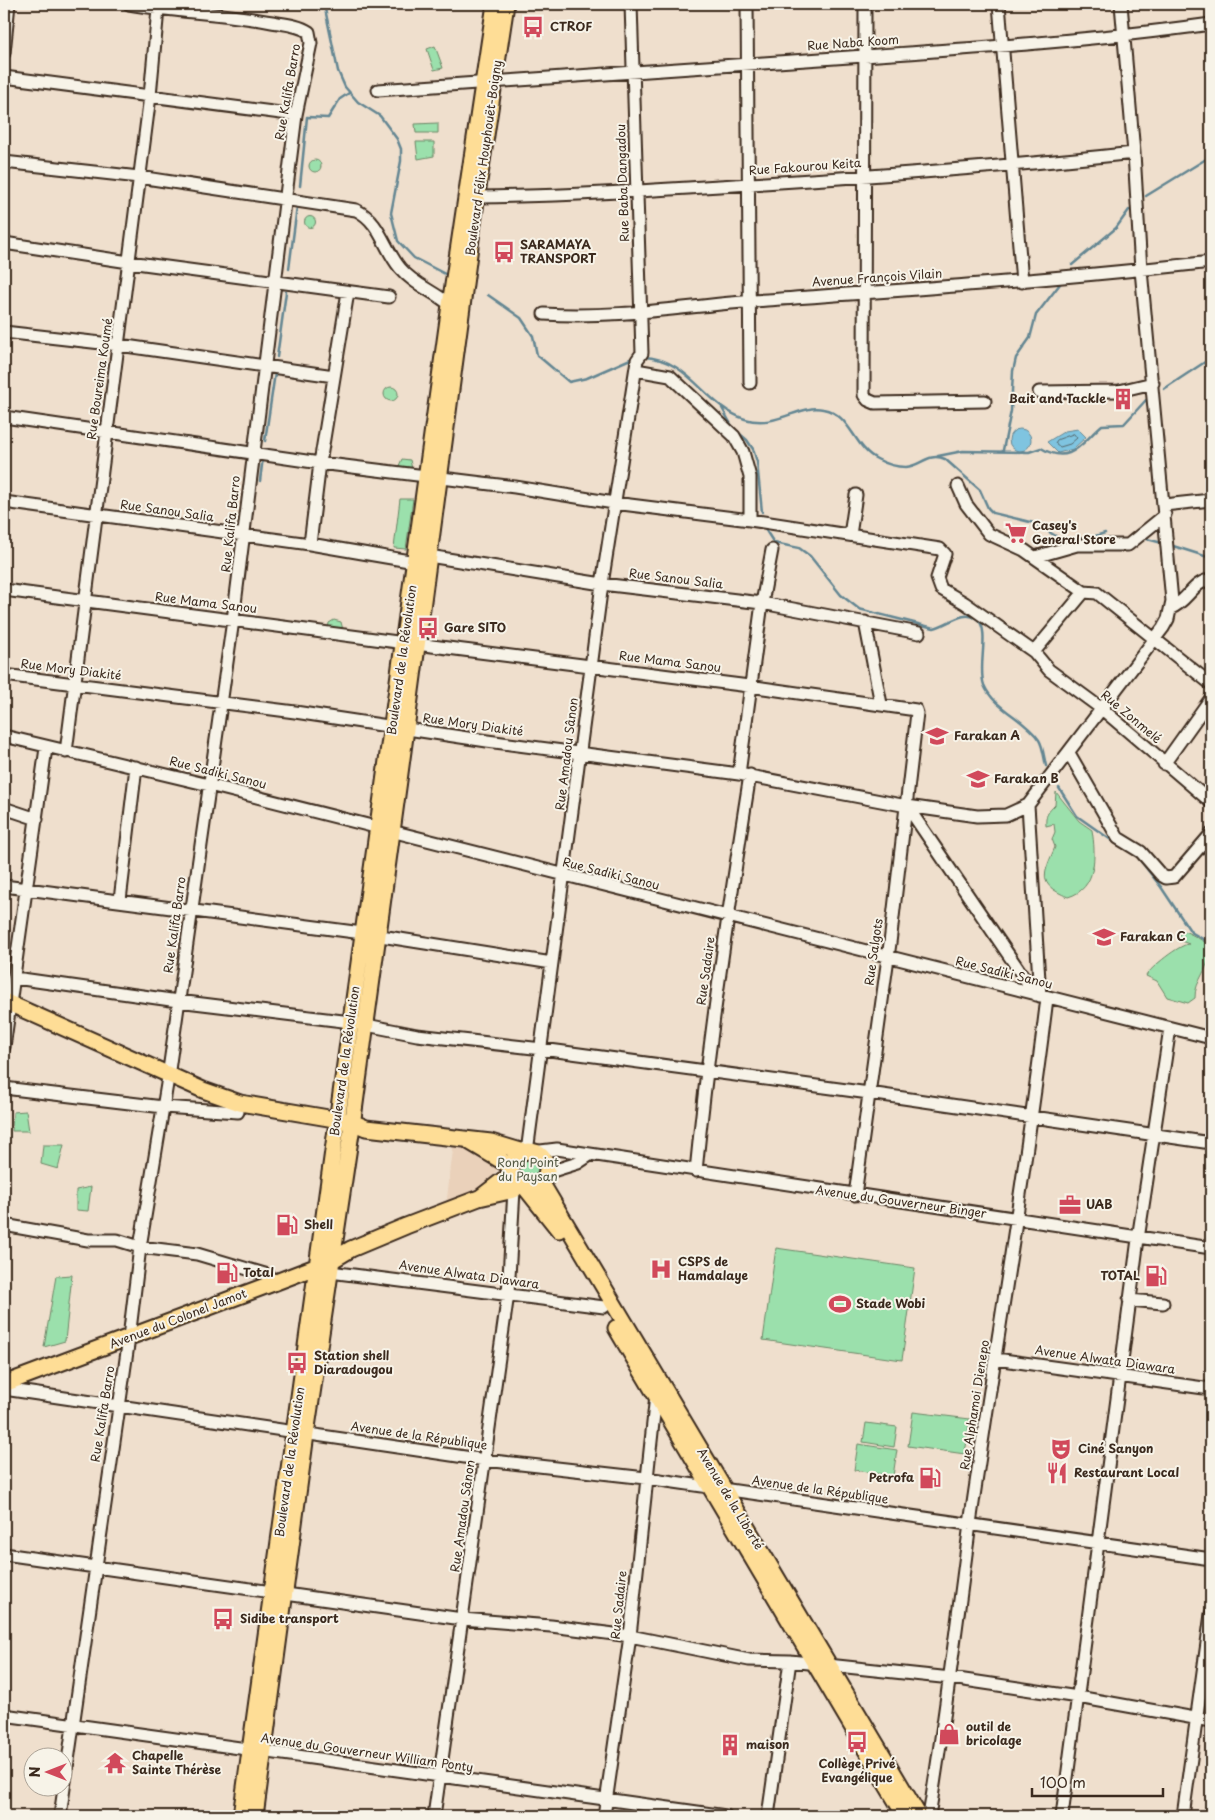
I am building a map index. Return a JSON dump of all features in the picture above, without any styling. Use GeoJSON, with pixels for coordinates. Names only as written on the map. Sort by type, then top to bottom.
{"type":"FeatureCollection","features":[{"type":"Feature","properties":{"kind":"main road","name":"Boulevard Félix Houphouët-Boigny"},"geometry":{"type":"LineString","coordinates":[[456,309],[477,197],[490,83],[495,4]]}},
{"type":"Feature","properties":{"kind":"main road","name":"Boulevard Félix Houphouët-Boigny"},"geometry":{"type":"LineString","coordinates":[[456,309],[490,83],[506,4]]}},
{"type":"Feature","properties":{"kind":"main road","name":"Boulevard de la Révolution"},"geometry":{"type":"LineString","coordinates":[[241,1816],[257,1751],[300,1433],[348,1127],[358,1023],[456,309]]}},
{"type":"Feature","properties":{"kind":"main road"},"geometry":{"type":"LineString","coordinates":[[7,1007],[167,1080],[200,1100],[238,1112],[348,1127]]}},
{"type":"Feature","properties":{"kind":"main road"},"geometry":{"type":"LineString","coordinates":[[167,1080],[240,1103],[348,1127]]}},
{"type":"Feature","properties":{"kind":"main road","name":"Avenue du Gouverneur Binger"},"geometry":{"type":"LineString","coordinates":[[348,1127],[491,1142],[528,1152]]}},
{"type":"Feature","properties":{"kind":"main road","name":"Avenue du Gouverneur Binger"},"geometry":{"type":"LineString","coordinates":[[466,1139],[517,1181]]}},
{"type":"Feature","properties":{"kind":"main road"},"geometry":{"type":"LineString","coordinates":[[528,1152],[543,1158],[544,1177],[534,1186],[517,1181],[514,1159],[528,1152]]}},
{"type":"Feature","properties":{"kind":"main road","name":"Avenue de la Liberté"},"geometry":{"type":"LineString","coordinates":[[544,1177],[718,1490],[822,1665],[905,1816]]}},
{"type":"Feature","properties":{"kind":"main road","name":"Avenue du Colonel Jamot"},"geometry":{"type":"LineString","coordinates":[[4,1384],[129,1334],[326,1260],[480,1198],[503,1180],[517,1181]]}},
{"type":"Feature","properties":{"kind":"main road","name":"Avenue de la Liberté"},"geometry":{"type":"LineString","coordinates":[[517,1181],[560,1232],[656,1396],[718,1490]]}},
{"type":"Feature","properties":{"kind":"main road","name":"Avenue du Colonel Jamot"},"geometry":{"type":"LineString","coordinates":[[4,1376],[129,1334]]}},
{"type":"Feature","properties":{"kind":"main road","name":"Avenue de la Liberté"},"geometry":{"type":"LineString","coordinates":[[822,1665],[919,1816]]}},
{"type":"Feature","properties":{"kind":"main road","name":"Boulevard de la Révolution"},"geometry":{"type":"LineString","coordinates":[[255,1816],[257,1751]]}},
{"type":"Feature","properties":{"kind":"street"},"geometry":{"type":"LineString","coordinates":[[4,53],[9,4]]}},
{"type":"Feature","properties":{"kind":"street"},"geometry":{"type":"LineString","coordinates":[[129,4],[154,7]]}},
{"type":"Feature","properties":{"kind":"street","name":"Rue Baba Dangadou"},"geometry":{"type":"LineString","coordinates":[[631,4],[641,311],[639,361]]}},
{"type":"Feature","properties":{"kind":"street"},"geometry":{"type":"LineString","coordinates":[[747,4],[746,65],[751,301],[750,384]]}},
{"type":"Feature","properties":{"kind":"street"},"geometry":{"type":"LineString","coordinates":[[865,4],[864,395],[868,400],[875,403],[985,401]]}},
{"type":"Feature","properties":{"kind":"street"},"geometry":{"type":"LineString","coordinates":[[999,4],[1022,282]]}},
{"type":"Feature","properties":{"kind":"street"},"geometry":{"type":"LineString","coordinates":[[1028,805],[1155,640],[1168,620],[1172,608],[1153,383],[1141,270],[1134,153],[1120,4]]}},
{"type":"Feature","properties":{"kind":"street","name":"Rue Kalifa Barro"},"geometry":{"type":"LineString","coordinates":[[60,1816],[140,1247],[163,1107],[208,785],[234,620],[252,453],[277,282],[296,115],[309,59],[311,37],[305,29],[248,17],[154,7]]}},
{"type":"Feature","properties":{"kind":"street","name":"Rue Boureima Koumé"},"geometry":{"type":"LineString","coordinates":[[66,752],[150,96],[154,7]]}},
{"type":"Feature","properties":{"kind":"street","name":"Rue Naba Koom"},"geometry":{"type":"LineString","coordinates":[[378,90],[633,74],[1002,46],[1123,36],[1211,24]]}},
{"type":"Feature","properties":{"kind":"street"},"geometry":{"type":"LineString","coordinates":[[4,77],[296,115]]}},
{"type":"Feature","properties":{"kind":"street","name":"Rue Fakourou Keita"},"geometry":{"type":"LineString","coordinates":[[477,197],[637,191],[864,177],[1013,166],[1134,153]]}},
{"type":"Feature","properties":{"kind":"street"},"geometry":{"type":"LineString","coordinates":[[4,162],[139,177],[356,210],[366,215],[375,224],[383,243],[400,268],[416,284],[443,299],[456,309]]}},
{"type":"Feature","properties":{"kind":"street"},"geometry":{"type":"LineString","coordinates":[[4,242],[129,262],[389,298]]}},
{"type":"Feature","properties":{"kind":"street","name":"Avenue François Vilain"},"geometry":{"type":"LineString","coordinates":[[544,314],[588,316],[751,301],[1022,282],[1211,262]]}},
{"type":"Feature","properties":{"kind":"street"},"geometry":{"type":"LineString","coordinates":[[310,544],[320,463],[348,292]]}},
{"type":"Feature","properties":{"kind":"street"},"geometry":{"type":"LineString","coordinates":[[4,332],[334,376]]}},
{"type":"Feature","properties":{"kind":"street"},"geometry":{"type":"LineString","coordinates":[[639,361],[670,376],[734,436],[743,452],[750,477],[750,520]]}},
{"type":"Feature","properties":{"kind":"street","name":"Rue Amadou Sânon"},"geometry":{"type":"LineString","coordinates":[[528,1152],[602,584],[639,361]]}},
{"type":"Feature","properties":{"kind":"street"},"geometry":{"type":"LineString","coordinates":[[1039,392],[1119,391],[1153,383]]}},
{"type":"Feature","properties":{"kind":"street"},"geometry":{"type":"LineString","coordinates":[[4,417],[320,463],[515,487],[614,504],[750,520],[850,536],[856,495]]}},
{"type":"Feature","properties":{"kind":"street"},"geometry":{"type":"LineString","coordinates":[[958,486],[966,504],[989,534],[1034,557],[1084,592],[1097,593],[1211,684]]}},
{"type":"Feature","properties":{"kind":"street"},"geometry":{"type":"LineString","coordinates":[[1034,557],[1077,545],[1128,546],[1164,510],[1211,500]]}},
{"type":"Feature","properties":{"kind":"street","name":"Rue Sanou Salia"},"geometry":{"type":"LineString","coordinates":[[4,502],[602,584],[762,603],[919,633]]}},
{"type":"Feature","properties":{"kind":"street","name":"Rue Zonmelé"},"geometry":{"type":"LineString","coordinates":[[850,536],[942,550],[945,556],[938,578],[941,589],[965,603],[1034,652],[1049,670],[1102,709],[1164,764],[1211,802]]}},
{"type":"Feature","properties":{"kind":"street","name":"Rue Sadaire"},"geometry":{"type":"LineString","coordinates":[[696,1171],[706,1072],[745,774],[750,686],[772,550]]}},
{"type":"Feature","properties":{"kind":"street"},"geometry":{"type":"LineString","coordinates":[[1172,608],[1185,601],[1203,582],[1211,580]]}},
{"type":"Feature","properties":{"kind":"street","name":"Rue Mama Sanou"},"geometry":{"type":"LineString","coordinates":[[4,590],[85,602],[750,686],[913,708],[917,713]]}},
{"type":"Feature","properties":{"kind":"street"},"geometry":{"type":"LineString","coordinates":[[1034,652],[1084,592]]}},
{"type":"Feature","properties":{"kind":"street"},"geometry":{"type":"LineString","coordinates":[[865,622],[881,704]]}},
{"type":"Feature","properties":{"kind":"street","name":"Rue Mory Diakité"},"geometry":{"type":"LineString","coordinates":[[4,675],[222,703],[581,754],[745,774],[907,806],[989,817],[1016,812],[1028,805]]}},
{"type":"Feature","properties":{"kind":"street"},"geometry":{"type":"LineString","coordinates":[[1164,764],[1211,698]]}},
{"type":"Feature","properties":{"kind":"street","name":"Rue Salgots"},"geometry":{"type":"LineString","coordinates":[[854,1195],[888,957],[917,713]]}},
{"type":"Feature","properties":{"kind":"street","name":"Rue Sadiki Sanou"},"geometry":{"type":"LineString","coordinates":[[4,736],[46,748],[136,767],[208,785],[1211,1038]]}},
{"type":"Feature","properties":{"kind":"street"},"geometry":{"type":"LineString","coordinates":[[4,1047],[7,1007],[15,978],[46,748]]}},
{"type":"Feature","properties":{"kind":"street"},"geometry":{"type":"LineString","coordinates":[[1069,753],[1118,838],[1141,852],[1161,875],[1174,877],[1211,834]]}},
{"type":"Feature","properties":{"kind":"street"},"geometry":{"type":"LineString","coordinates":[[120,900],[136,767]]}},
{"type":"Feature","properties":{"kind":"street","name":"Rue Alphamoi Dienepo"},"geometry":{"type":"LineString","coordinates":[[930,1816],[951,1678],[970,1525],[1032,1119],[1041,996],[1028,805]]}},
{"type":"Feature","properties":{"kind":"street"},"geometry":{"type":"LineString","coordinates":[[907,806],[1041,996]]}},
{"type":"Feature","properties":{"kind":"street"},"geometry":{"type":"LineString","coordinates":[[4,808],[36,819]]}},
{"type":"Feature","properties":{"kind":"street"},"geometry":{"type":"LineString","coordinates":[[4,886],[191,909],[370,934],[552,963]]}},
{"type":"Feature","properties":{"kind":"street"},"geometry":{"type":"LineString","coordinates":[[15,978],[178,1001],[358,1023],[417,1035],[542,1049],[869,1093],[1032,1119],[1211,1143]]}},
{"type":"Feature","properties":{"kind":"street"},"geometry":{"type":"LineString","coordinates":[[1062,1816],[1129,1300],[1170,1028]]}},
{"type":"Feature","properties":{"kind":"street"},"geometry":{"type":"LineString","coordinates":[[4,1088],[163,1107],[238,1112]]}},
{"type":"Feature","properties":{"kind":"street","name":"Avenue du Gouverneur Binger"},"geometry":{"type":"LineString","coordinates":[[528,1152],[557,1150],[1138,1239],[1211,1248]]}},
{"type":"Feature","properties":{"kind":"street"},"geometry":{"type":"LineString","coordinates":[[544,1177],[578,1163],[590,1155]]}},
{"type":"Feature","properties":{"kind":"street","name":"Rue Amadou Sânon"},"geometry":{"type":"LineString","coordinates":[[434,1816],[508,1294],[517,1181]]}},
{"type":"Feature","properties":{"kind":"street"},"geometry":{"type":"LineString","coordinates":[[4,1226],[88,1240],[117,1240],[140,1247],[197,1254],[272,1279]]}},
{"type":"Feature","properties":{"kind":"street","name":"Avenue Alwata Diawara"},"geometry":{"type":"LineString","coordinates":[[326,1260],[508,1294],[604,1307]]}},
{"type":"Feature","properties":{"kind":"street"},"geometry":{"type":"LineString","coordinates":[[1129,1300],[1163,1303]]}},
{"type":"Feature","properties":{"kind":"street","name":"Avenue Alwata Diawara"},"geometry":{"type":"LineString","coordinates":[[996,1359],[1211,1389]]}},
{"type":"Feature","properties":{"kind":"street","name":"Avenue de la République"},"geometry":{"type":"LineString","coordinates":[[4,1389],[117,1408],[485,1460],[646,1478],[718,1490],[1211,1559]]}},
{"type":"Feature","properties":{"kind":"street","name":"Rue Sadaire"},"geometry":{"type":"LineString","coordinates":[[604,1816],[630,1636],[656,1396]]}},
{"type":"Feature","properties":{"kind":"street"},"geometry":{"type":"LineString","coordinates":[[4,1554],[462,1619],[551,1626],[630,1636],[749,1660],[790,1661],[951,1678],[1078,1697],[1211,1721]]}},
{"type":"Feature","properties":{"kind":"street"},"geometry":{"type":"LineString","coordinates":[[1183,1816],[1211,1614]]}},
{"type":"Feature","properties":{"kind":"street"},"geometry":{"type":"LineString","coordinates":[[768,1816],[790,1661]]}},
{"type":"Feature","properties":{"kind":"street","name":"Avenue du Gouverneur William Ponty"},"geometry":{"type":"LineString","coordinates":[[4,1715],[726,1816]]}},
{"type":"Feature","properties":{"kind":"shaded area"},"geometry":{"type":"Polygon","coordinates":[[[454,1142],[469,1146],[499,1167],[485,1188],[446,1206],[454,1142]]]}},
{"type":"Feature","properties":{"kind":"green space"},"geometry":{"type":"Polygon","coordinates":[[[435,46],[443,68],[434,70],[427,49],[435,46]]]}},
{"type":"Feature","properties":{"kind":"green space"},"geometry":{"type":"Polygon","coordinates":[[[438,123],[438,133],[416,133],[415,124],[438,123]]]}},
{"type":"Feature","properties":{"kind":"green space"},"geometry":{"type":"Polygon","coordinates":[[[416,142],[434,142],[434,156],[418,159],[416,142]]]}},
{"type":"Feature","properties":{"kind":"green space"},"geometry":{"type":"Polygon","coordinates":[[[315,160],[321,166],[315,172],[309,166],[315,160]]]}},
{"type":"Feature","properties":{"kind":"green space"},"geometry":{"type":"Polygon","coordinates":[[[310,216],[316,222],[310,228],[304,222],[310,216]]]}},
{"type":"Feature","properties":{"kind":"green space"},"geometry":{"type":"Polygon","coordinates":[[[391,387],[396,389],[398,394],[396,399],[391,401],[386,399],[384,394],[386,389],[391,387]]]}},
{"type":"Feature","properties":{"kind":"green space"},"geometry":{"type":"Polygon","coordinates":[[[402,459],[410,460],[412,469],[398,468],[402,459]]]}},
{"type":"Feature","properties":{"kind":"green space"},"geometry":{"type":"Polygon","coordinates":[[[400,499],[413,499],[406,549],[394,548],[400,499]]]}},
{"type":"Feature","properties":{"kind":"green space"},"geometry":{"type":"Polygon","coordinates":[[[334,620],[341,622],[343,630],[328,629],[329,623],[334,620]]]}},
{"type":"Feature","properties":{"kind":"green space"},"geometry":{"type":"Polygon","coordinates":[[[1056,792],[1079,821],[1092,830],[1094,860],[1089,879],[1085,887],[1078,893],[1068,897],[1051,888],[1045,877],[1055,847],[1052,839],[1055,832],[1054,824],[1046,826],[1046,819],[1055,805],[1056,792]]]}},
{"type":"Feature","properties":{"kind":"green space"},"geometry":{"type":"Polygon","coordinates":[[[1183,931],[1211,946],[1208,961],[1195,992],[1195,998],[1188,1003],[1167,997],[1157,981],[1146,976],[1166,957],[1189,944],[1181,941],[1178,936],[1183,931]]]}},
{"type":"Feature","properties":{"kind":"green space"},"geometry":{"type":"Polygon","coordinates":[[[26,1111],[29,1131],[12,1131],[13,1112],[26,1111]]]}},
{"type":"Feature","properties":{"kind":"green space"},"geometry":{"type":"Polygon","coordinates":[[[43,1145],[64,1145],[58,1169],[41,1164],[43,1145]]]}},
{"type":"Feature","properties":{"kind":"green space","name":"Rond Point du Paysan"},"geometry":{"type":"Polygon","coordinates":[[[529,1157],[538,1161],[542,1170],[538,1179],[529,1183],[520,1179],[516,1170],[520,1161],[529,1157]]]}},
{"type":"Feature","properties":{"kind":"green space"},"geometry":{"type":"Polygon","coordinates":[[[91,1187],[88,1211],[76,1210],[76,1190],[91,1187]]]}},
{"type":"Feature","properties":{"kind":"green space","name":"Stade Wobi"},"geometry":{"type":"Polygon","coordinates":[[[776,1248],[915,1268],[902,1360],[763,1340],[776,1248]]]}},
{"type":"Feature","properties":{"kind":"green space"},"geometry":{"type":"Polygon","coordinates":[[[72,1275],[65,1341],[44,1347],[56,1276],[72,1275]]]}},
{"type":"Feature","properties":{"kind":"green space"},"geometry":{"type":"Polygon","coordinates":[[[913,1412],[970,1419],[965,1454],[908,1446],[913,1412]]]}},
{"type":"Feature","properties":{"kind":"green space"},"geometry":{"type":"Polygon","coordinates":[[[866,1423],[897,1427],[894,1447],[863,1442],[866,1423]]]}},
{"type":"Feature","properties":{"kind":"green space"},"geometry":{"type":"Polygon","coordinates":[[[858,1444],[897,1450],[893,1476],[854,1470],[858,1444]]]}},
{"type":"Feature","properties":{"kind":"water"},"geometry":{"type":"Polygon","coordinates":[[[1020,429],[1028,432],[1031,440],[1028,448],[1020,451],[1012,448],[1009,440],[1012,432],[1020,429]]]}},
{"type":"Feature","properties":{"kind":"water"},"geometry":{"type":"Polygon","coordinates":[[[1078,429],[1086,437],[1073,449],[1058,453],[1047,442],[1065,431],[1078,429]]]}},
{"type":"Feature","properties":{"kind":"waterway"},"geometry":{"type":"LineString","coordinates":[[324,4],[338,71],[345,87],[358,102],[380,116],[397,139],[401,149],[401,161],[391,213],[398,241],[414,258],[447,275]]}},
{"type":"Feature","properties":{"kind":"waterway"},"geometry":{"type":"LineString","coordinates":[[300,186],[307,117],[328,118],[340,99],[349,93]]}},
{"type":"Feature","properties":{"kind":"waterway"},"geometry":{"type":"LineString","coordinates":[[1146,196],[1211,156]]}},
{"type":"Feature","properties":{"kind":"waterway"},"geometry":{"type":"LineString","coordinates":[[289,269],[297,207]]}},
{"type":"Feature","properties":{"kind":"waterway"},"geometry":{"type":"LineString","coordinates":[[1072,265],[1116,228],[1129,210]]}},
{"type":"Feature","properties":{"kind":"waterway"},"geometry":{"type":"LineString","coordinates":[[1003,450],[1011,411],[1013,371],[1016,358],[1030,338],[1036,315],[1060,284]]}},
{"type":"Feature","properties":{"kind":"waterway"},"geometry":{"type":"LineString","coordinates":[[277,357],[286,292]]}},
{"type":"Feature","properties":{"kind":"waterway"},"geometry":{"type":"LineString","coordinates":[[488,295],[521,318],[533,336],[537,355],[569,382],[587,378],[635,357]]}},
{"type":"Feature","properties":{"kind":"waterway"},"geometry":{"type":"LineString","coordinates":[[643,357],[659,359],[673,365],[719,404],[731,413],[745,419],[767,421],[814,408],[823,409],[840,417],[862,447],[869,454],[884,462],[906,467],[929,458],[939,457],[945,459],[980,490],[988,508],[993,513],[1034,523],[1059,538],[1068,540],[1089,538],[1105,533]]}},
{"type":"Feature","properties":{"kind":"waterway"},"geometry":{"type":"LineString","coordinates":[[1164,389],[1211,358]]}},
{"type":"Feature","properties":{"kind":"waterway"},"geometry":{"type":"LineString","coordinates":[[265,441],[275,373]]}},
{"type":"Feature","properties":{"kind":"waterway"},"geometry":{"type":"LineString","coordinates":[[938,456],[963,451],[1029,452],[1041,448],[1060,455],[1068,453],[1075,450],[1102,425],[1124,424],[1146,400]]}},
{"type":"Feature","properties":{"kind":"waterway"},"geometry":{"type":"LineString","coordinates":[[722,408],[733,428],[747,440],[753,449],[757,462],[762,512]]}},
{"type":"Feature","properties":{"kind":"waterway"},"geometry":{"type":"LineString","coordinates":[[260,481],[263,457]]}},
{"type":"Feature","properties":{"kind":"waterway"},"geometry":{"type":"LineString","coordinates":[[765,529],[774,543],[799,548],[810,556],[841,595],[859,609],[934,628],[961,617],[972,616],[977,619],[981,624],[984,640],[982,668],[984,685],[995,701],[1026,726],[1039,740],[1046,766]]}},
{"type":"Feature","properties":{"kind":"waterway"},"geometry":{"type":"LineString","coordinates":[[1147,539],[1162,543]]}},
{"type":"Feature","properties":{"kind":"waterway"},"geometry":{"type":"LineString","coordinates":[[1170,545],[1211,558]]}},
{"type":"Feature","properties":{"kind":"waterway"},"geometry":{"type":"LineString","coordinates":[[1059,788],[1077,816],[1114,842]]}},
{"type":"Feature","properties":{"kind":"waterway"},"geometry":{"type":"LineString","coordinates":[[1136,855],[1161,887],[1191,932],[1211,944]]}},
{"type":"Feature","properties":{"kind":"place","name":"CTROF"},"geometry":{"type":"Point","coordinates":[533,27]}},
{"type":"Feature","properties":{"kind":"place","name":"SARAMAYA TRANSPORT"},"geometry":{"type":"Point","coordinates":[504,252]}},
{"type":"Feature","properties":{"kind":"place","name":"Bait and Tackle"},"geometry":{"type":"Point","coordinates":[1123,399]}},
{"type":"Feature","properties":{"kind":"place","name":"Casey's General Store"},"geometry":{"type":"Point","coordinates":[1016,533]}},
{"type":"Feature","properties":{"kind":"place","name":"Gare SITO"},"geometry":{"type":"Point","coordinates":[428,628]}},
{"type":"Feature","properties":{"kind":"place","name":"Farakan A"},"geometry":{"type":"Point","coordinates":[937,736]}},
{"type":"Feature","properties":{"kind":"place","name":"Farakan B"},"geometry":{"type":"Point","coordinates":[978,779]}},
{"type":"Feature","properties":{"kind":"place","name":"Farakan C"},"geometry":{"type":"Point","coordinates":[1104,937]}},
{"type":"Feature","properties":{"kind":"place","name":"UAB"},"geometry":{"type":"Point","coordinates":[1070,1205]}},
{"type":"Feature","properties":{"kind":"place","name":"Shell"},"geometry":{"type":"Point","coordinates":[287,1225]}},
{"type":"Feature","properties":{"kind":"place","name":"CSPS de Hamdalaye"},"geometry":{"type":"Point","coordinates":[661,1269]}},
{"type":"Feature","properties":{"kind":"place","name":"Total"},"geometry":{"type":"Point","coordinates":[227,1273]}},
{"type":"Feature","properties":{"kind":"place","name":"TOTAL"},"geometry":{"type":"Point","coordinates":[1156,1276]}},
{"type":"Feature","properties":{"kind":"place","name":"Stade Wobi"},"geometry":{"type":"Point","coordinates":[840,1304]}},
{"type":"Feature","properties":{"kind":"place","name":"Station shell Diaradougou"},"geometry":{"type":"Point","coordinates":[297,1363]}},
{"type":"Feature","properties":{"kind":"place","name":"Ciné Sanyon"},"geometry":{"type":"Point","coordinates":[1061,1449]}},
{"type":"Feature","properties":{"kind":"place","name":"Restaurant Local"},"geometry":{"type":"Point","coordinates":[1057,1473]}},
{"type":"Feature","properties":{"kind":"place","name":"Petrofa"},"geometry":{"type":"Point","coordinates":[930,1478]}},
{"type":"Feature","properties":{"kind":"place","name":"Sidibe transport"},"geometry":{"type":"Point","coordinates":[223,1619]}},
{"type":"Feature","properties":{"kind":"place","name":"outil de bricolage"},"geometry":{"type":"Point","coordinates":[949,1734]}},
{"type":"Feature","properties":{"kind":"place","name":"Collège Privé Evangélique"},"geometry":{"type":"Point","coordinates":[857,1742]}},
{"type":"Feature","properties":{"kind":"place","name":"maison"},"geometry":{"type":"Point","coordinates":[730,1745]}},
{"type":"Feature","properties":{"kind":"place","name":"Chapelle Sainte Thérèse"},"geometry":{"type":"Point","coordinates":[115,1763]}}]}
